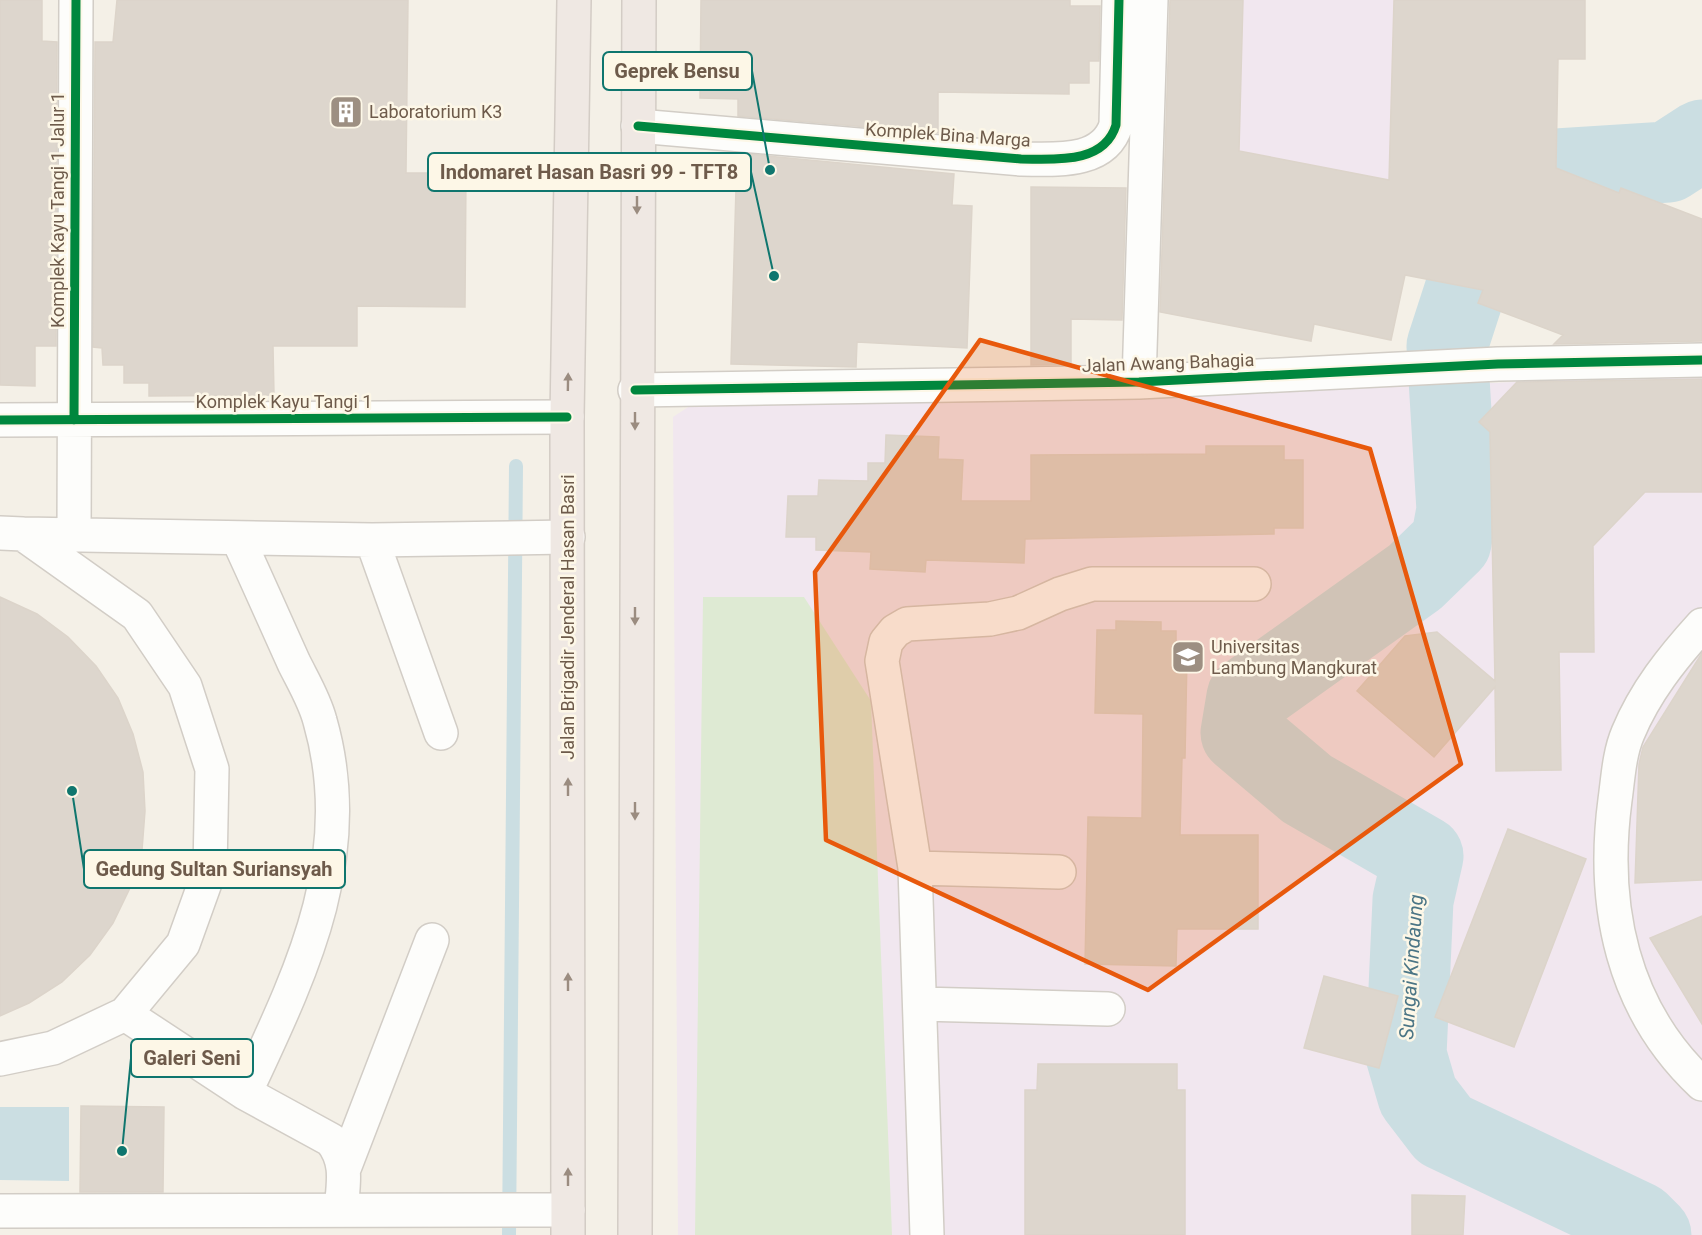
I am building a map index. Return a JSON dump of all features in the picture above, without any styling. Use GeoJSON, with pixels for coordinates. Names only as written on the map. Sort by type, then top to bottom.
{"type":"FeatureCollection","features":[{"type":"Feature","properties":{"kind":"highway","name":"Jalan Brigadir Jenderal Hasan Basri"},"geometry":{"type":"LineString","coordinates":[[568,1223],[567,417],[574,0]]}},
{"type":"Feature","properties":{"kind":"highway"},"geometry":{"type":"LineString","coordinates":[[635,1235],[635,390],[639,0]]}},
{"type":"Feature","properties":{"kind":"street","name":"Komplek Kayu Tangi 1 Jalur 1"},"geometry":{"type":"LineString","coordinates":[[74,534],[76,0]]}},
{"type":"Feature","properties":{"kind":"street","name":"Komplek Bina Marga"},"geometry":{"type":"LineString","coordinates":[[638,126],[1021,159],[1071,159],[1093,151],[1113,135],[1116,125],[1119,0]]}},
{"type":"Feature","properties":{"kind":"street"},"geometry":{"type":"LineString","coordinates":[[1139,382],[1151,0]]}},
{"type":"Feature","properties":{"kind":"street","name":"Jalan Awang Bahagia"},"geometry":{"type":"LineString","coordinates":[[635,390],[1139,382],[1409,367],[1702,360]]}},
{"type":"Feature","properties":{"kind":"street","name":"Komplek Kayu Tangi 1"},"geometry":{"type":"LineString","coordinates":[[0,420],[567,417]]}},
{"type":"Feature","properties":{"kind":"street"},"geometry":{"type":"LineString","coordinates":[[11,534],[372,540],[568,537]]}},
{"type":"Feature","properties":{"kind":"street"},"geometry":{"type":"LineString","coordinates":[[0,1059],[53,1048],[125,1014],[183,944],[210,869],[212,769],[185,686],[137,615],[11,534]]}},
{"type":"Feature","properties":{"kind":"street"},"geometry":{"type":"LineString","coordinates":[[238,539],[320,718],[332,773],[333,815],[330,866],[295,988],[245,1093]]}},
{"type":"Feature","properties":{"kind":"street"},"geometry":{"type":"LineString","coordinates":[[372,540],[441,733]]}},
{"type":"Feature","properties":{"kind":"street"},"geometry":{"type":"LineString","coordinates":[[927,1235],[915,868],[882,661],[886,642],[895,631],[907,624],[990,619],[1018,613],[1059,594],[1092,584],[1254,584]]}},
{"type":"Feature","properties":{"kind":"street"},"geometry":{"type":"LineString","coordinates":[[1702,626],[1670,660],[1640,707],[1627,736],[1619,768],[1610,854],[1612,900],[1619,943],[1634,988],[1654,1028],[1682,1065],[1702,1084]]}},
{"type":"Feature","properties":{"kind":"street"},"geometry":{"type":"LineString","coordinates":[[915,868],[1059,872]]}},
{"type":"Feature","properties":{"kind":"street"},"geometry":{"type":"LineString","coordinates":[[341,1210],[345,1166],[432,940]]}},
{"type":"Feature","properties":{"kind":"street"},"geometry":{"type":"LineString","coordinates":[[920,1004],[1108,1009]]}},
{"type":"Feature","properties":{"kind":"street"},"geometry":{"type":"LineString","coordinates":[[125,1014],[245,1093],[331,1140],[338,1149],[345,1166]]}},
{"type":"Feature","properties":{"kind":"street"},"geometry":{"type":"LineString","coordinates":[[0,1211],[528,1210],[568,1223]]}},
{"type":"Feature","properties":{"kind":"highlighted area"},"geometry":{"type":"Polygon","coordinates":[[[980,340],[1370,449],[1461,764],[1148,990],[826,840],[815,572],[980,340]]]}},
{"type":"Feature","properties":{"kind":"shaded area"},"geometry":{"type":"Polygon","coordinates":[[[1175,0],[1491,0],[1481,204],[1173,228],[1175,0]]]}},
{"type":"Feature","properties":{"kind":"shaded area","name":"Universitas Lambung Mangkurat"},"geometry":{"type":"Polygon","coordinates":[[[1702,374],[1702,1235],[678,1235],[673,417],[705,396],[1394,387],[1702,374]]]}},
{"type":"Feature","properties":{"kind":"shaded area"},"geometry":{"type":"Polygon","coordinates":[[[0,1107],[69,1107],[69,1181],[0,1180],[0,1107]]]}},
{"type":"Feature","properties":{"kind":"green space"},"geometry":{"type":"Polygon","coordinates":[[[703,597],[804,597],[871,701],[892,1235],[695,1235],[703,597]]]}},
{"type":"Feature","properties":{"kind":"building"},"geometry":{"type":"Polygon","coordinates":[[[0,0],[42,0],[42,41],[57,42],[56,346],[35,346],[35,386],[0,385],[0,0]]]}},
{"type":"Feature","properties":{"kind":"building"},"geometry":{"type":"Polygon","coordinates":[[[117,0],[408,0],[406,173],[466,173],[465,307],[357,306],[357,346],[273,346],[274,395],[149,396],[149,383],[124,383],[124,365],[103,365],[102,348],[93,347],[95,42],[113,42],[117,0]]]}},
{"type":"Feature","properties":{"kind":"building"},"geometry":{"type":"Polygon","coordinates":[[[701,0],[1070,0],[1070,6],[1100,6],[1099,61],[1089,61],[1089,83],[1069,83],[1069,94],[938,92],[938,133],[738,116],[738,99],[700,98],[701,0]]]}},
{"type":"Feature","properties":{"kind":"building"},"geometry":{"type":"Polygon","coordinates":[[[1170,0],[1243,0],[1239,151],[1389,180],[1394,0],[1585,0],[1585,59],[1558,59],[1556,168],[1619,193],[1621,188],[1702,219],[1702,341],[1554,344],[1563,335],[1478,303],[1483,290],[1405,275],[1391,340],[1314,324],[1311,341],[1160,312],[1170,0]]]}},
{"type":"Feature","properties":{"kind":"building"},"geometry":{"type":"Polygon","coordinates":[[[737,153],[954,174],[952,205],[972,206],[967,348],[857,342],[856,367],[731,364],[737,153]]]}},
{"type":"Feature","properties":{"kind":"building"},"geometry":{"type":"Polygon","coordinates":[[[1031,187],[1126,188],[1122,320],[1071,319],[1071,364],[1031,365],[1031,187]]]}},
{"type":"Feature","properties":{"kind":"building"},"geometry":{"type":"Polygon","coordinates":[[[1702,379],[1702,492],[1645,492],[1593,546],[1594,652],[1559,652],[1561,770],[1496,771],[1495,687],[1434,757],[1357,691],[1405,636],[1437,632],[1495,681],[1490,432],[1479,422],[1517,382],[1702,379]]]}},
{"type":"Feature","properties":{"kind":"building"},"geometry":{"type":"Polygon","coordinates":[[[886,435],[939,437],[938,459],[963,460],[961,501],[1031,501],[1031,455],[1206,454],[1206,446],[1284,446],[1284,460],[1303,460],[1303,528],[1274,528],[1274,534],[1025,539],[1024,563],[926,560],[925,572],[870,569],[871,552],[816,550],[816,537],[786,537],[788,496],[818,496],[819,480],[868,481],[868,463],[885,463],[886,435]]]}},
{"type":"Feature","properties":{"kind":"building"},"geometry":{"type":"Polygon","coordinates":[[[0,597],[37,614],[68,637],[96,666],[118,698],[133,734],[143,772],[145,811],[142,850],[130,888],[113,923],[90,955],[62,982],[29,1003],[0,1016],[0,597]]]}},
{"type":"Feature","properties":{"kind":"building"},"geometry":{"type":"Polygon","coordinates":[[[1116,621],[1161,622],[1161,631],[1176,631],[1176,657],[1187,657],[1185,758],[1182,758],[1180,835],[1258,835],[1258,929],[1177,929],[1176,966],[1085,964],[1088,817],[1142,818],[1143,714],[1095,713],[1097,630],[1116,630],[1116,621]]]}},
{"type":"Feature","properties":{"kind":"building"},"geometry":{"type":"Polygon","coordinates":[[[1702,653],[1702,880],[1635,883],[1639,764],[1643,747],[1702,653]]]}},
{"type":"Feature","properties":{"kind":"building"},"geometry":{"type":"Polygon","coordinates":[[[1508,829],[1586,859],[1514,1047],[1435,1017],[1508,829]]]}},
{"type":"Feature","properties":{"kind":"building"},"geometry":{"type":"Polygon","coordinates":[[[1702,916],[1702,1024],[1650,938],[1702,916]]]}},
{"type":"Feature","properties":{"kind":"building"},"geometry":{"type":"Polygon","coordinates":[[[1324,976],[1398,996],[1379,1068],[1304,1048],[1324,976]]]}},
{"type":"Feature","properties":{"kind":"building"},"geometry":{"type":"Polygon","coordinates":[[[1038,1064],[1177,1064],[1177,1090],[1185,1090],[1185,1235],[1025,1235],[1025,1090],[1037,1090],[1038,1064]]]}},
{"type":"Feature","properties":{"kind":"building"},"geometry":{"type":"Polygon","coordinates":[[[81,1106],[164,1107],[163,1192],[80,1192],[81,1106]]]}},
{"type":"Feature","properties":{"kind":"building"},"geometry":{"type":"Polygon","coordinates":[[[1412,1195],[1465,1196],[1463,1235],[1412,1235],[1412,1195]]]}},
{"type":"Feature","properties":{"kind":"waterway","name":"Sungai Kindaung"},"geometry":{"type":"LineString","coordinates":[[1651,1235],[1638,1222],[1444,1130],[1418,1096],[1406,1055],[1413,900],[1423,856],[1307,789],[1241,733],[1247,697],[1415,577],[1451,542],[1457,510],[1447,346],[1484,232],[1514,183],[1526,172],[1668,162],[1702,140]]}},
{"type":"Feature","properties":{"kind":"waterway"},"geometry":{"type":"LineString","coordinates":[[509,1235],[516,466]]}},
{"type":"Feature","properties":{"kind":"cycle path"},"geometry":{"type":"LineString","coordinates":[[74,420],[76,0]]}},
{"type":"Feature","properties":{"kind":"cycle path"},"geometry":{"type":"LineString","coordinates":[[638,126],[1021,159],[1076,157],[1101,147],[1110,138],[1116,125],[1119,0]]}},
{"type":"Feature","properties":{"kind":"cycle path"},"geometry":{"type":"LineString","coordinates":[[635,390],[1139,382],[1498,364],[1702,360]]}},
{"type":"Feature","properties":{"kind":"cycle path"},"geometry":{"type":"LineString","coordinates":[[0,420],[567,417]]}},
{"type":"Feature","properties":{"kind":"place","name":"Laboratorium K3"},"geometry":{"type":"Point","coordinates":[346,112]}},
{"type":"Feature","properties":{"kind":"place","name":"Geprek Bensu"},"geometry":{"type":"Point","coordinates":[770,170]}},
{"type":"Feature","properties":{"kind":"place","name":"Indomaret Hasan Basri 99 - TFT8"},"geometry":{"type":"Point","coordinates":[774,276]}},
{"type":"Feature","properties":{"kind":"place","name":"Universitas Lambung Mangkurat"},"geometry":{"type":"Point","coordinates":[1188,657]}},
{"type":"Feature","properties":{"kind":"place","name":"Gedung Sultan Suriansyah"},"geometry":{"type":"Point","coordinates":[72,791]}},
{"type":"Feature","properties":{"kind":"place","name":"Galeri Seni"},"geometry":{"type":"Point","coordinates":[122,1151]}}]}
